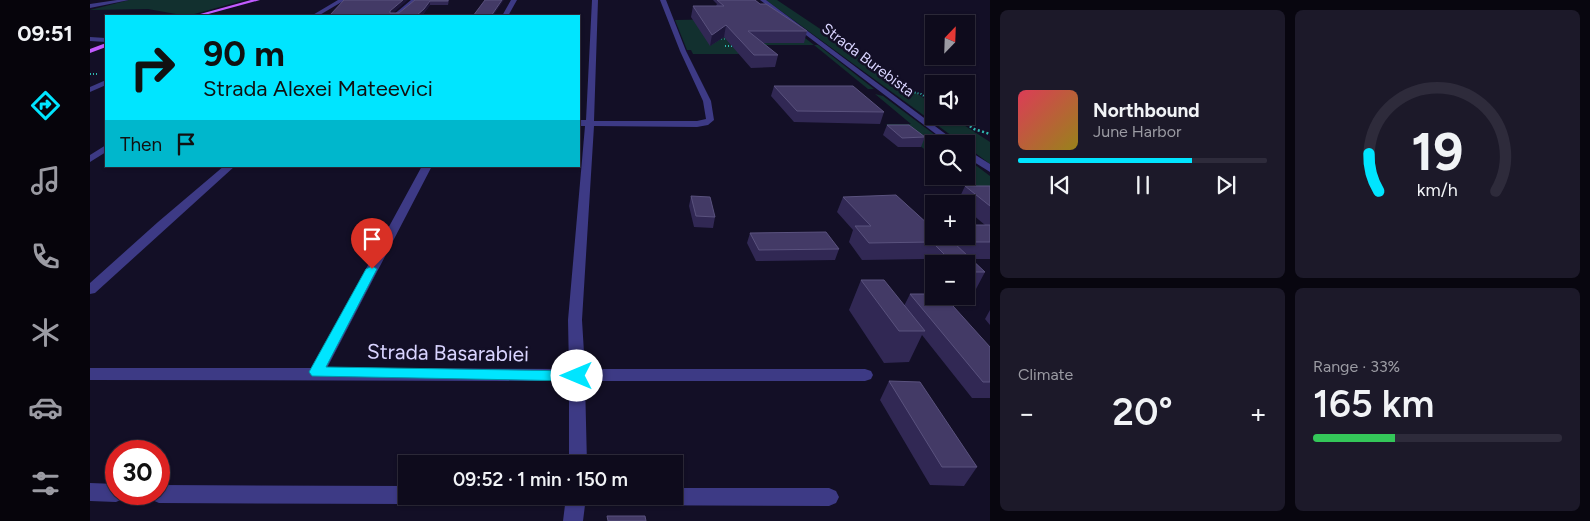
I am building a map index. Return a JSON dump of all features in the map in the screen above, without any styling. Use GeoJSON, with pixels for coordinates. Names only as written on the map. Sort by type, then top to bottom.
{"type":"FeatureCollection","features":[{"type":"Feature","properties":{"kind":"main road"},"geometry":{"type":"LineString","coordinates":[[200,15],[257,0]]}},
{"type":"Feature","properties":{"kind":"main road"},"geometry":{"type":"LineString","coordinates":[[90,51],[105,45]]}},
{"type":"Feature","properties":{"kind":"street"},"geometry":{"type":"LineString","coordinates":[[90,6],[126,0]]}},
{"type":"Feature","properties":{"kind":"street"},"geometry":{"type":"LineString","coordinates":[[316,15],[342,0]]}},
{"type":"Feature","properties":{"kind":"street"},"geometry":{"type":"LineString","coordinates":[[396,15],[414,0]]}},
{"type":"Feature","properties":{"kind":"street"},"geometry":{"type":"LineString","coordinates":[[506,15],[514,0]]}},
{"type":"Feature","properties":{"kind":"street"},"geometry":{"type":"LineString","coordinates":[[578,455],[575,320],[584,123],[595,0]]}},
{"type":"Feature","properties":{"kind":"street"},"geometry":{"type":"LineString","coordinates":[[584,123],[697,124],[710,121],[711,116],[707,101],[683,51],[663,0]]}},
{"type":"Feature","properties":{"kind":"street","name":"Strada Burebista"},"geometry":{"type":"LineString","coordinates":[[763,0],[944,135]]}},
{"type":"Feature","properties":{"kind":"street"},"geometry":{"type":"LineString","coordinates":[[90,38],[105,40]]}},
{"type":"Feature","properties":{"kind":"street"},"geometry":{"type":"LineString","coordinates":[[90,90],[105,82]]}},
{"type":"Feature","properties":{"kind":"street"},"geometry":{"type":"LineString","coordinates":[[90,159],[105,149]]}},
{"type":"Feature","properties":{"kind":"street"},"geometry":{"type":"LineString","coordinates":[[975,158],[990,169]]}},
{"type":"Feature","properties":{"kind":"street"},"geometry":{"type":"LineString","coordinates":[[90,290],[162,224],[229,167]]}},
{"type":"Feature","properties":{"kind":"street"},"geometry":{"type":"LineString","coordinates":[[317,372],[426,167]]}},
{"type":"Feature","properties":{"kind":"street","name":"Strada Basarabiei"},"geometry":{"type":"LineString","coordinates":[[90,374],[317,372],[577,376],[865,376]]}},
{"type":"Feature","properties":{"kind":"street"},"geometry":{"type":"LineString","coordinates":[[90,492],[105,493]]}},
{"type":"Feature","properties":{"kind":"street"},"geometry":{"type":"LineString","coordinates":[[170,494],[398,495]]}},
{"type":"Feature","properties":{"kind":"street"},"geometry":{"type":"LineString","coordinates":[[683,497],[829,497]]}},
{"type":"Feature","properties":{"kind":"street"},"geometry":{"type":"LineString","coordinates":[[573,521],[575,505]]}},
{"type":"Feature","properties":{"kind":"path"},"geometry":{"type":"LineString","coordinates":[[721,39],[730,39]]}},
{"type":"Feature","properties":{"kind":"path"},"geometry":{"type":"LineString","coordinates":[[725,46],[735,46]]}},
{"type":"Feature","properties":{"kind":"path"},"geometry":{"type":"LineString","coordinates":[[879,88],[909,91],[925,96]]}},
{"type":"Feature","properties":{"kind":"path"},"geometry":{"type":"LineString","coordinates":[[969,125],[990,134]]}},
{"type":"Feature","properties":{"kind":"green space"},"geometry":{"type":"Polygon","coordinates":[[[129,0],[245,0],[191,15],[148,9],[90,10],[129,0]]]}},
{"type":"Feature","properties":{"kind":"green space"},"geometry":{"type":"Polygon","coordinates":[[[766,0],[777,0],[925,99],[925,116],[766,0]]]}},
{"type":"Feature","properties":{"kind":"green space"},"geometry":{"type":"Polygon","coordinates":[[[767,8],[814,45],[747,45],[746,51],[738,54],[693,54],[691,50],[687,50],[675,20],[730,19],[767,8]]]}},
{"type":"Feature","properties":{"kind":"green space"},"geometry":{"type":"Polygon","coordinates":[[[814,45],[818,45],[874,89],[868,89],[814,45]]]}},
{"type":"Feature","properties":{"kind":"green space"},"geometry":{"type":"Polygon","coordinates":[[[875,94],[883,96],[935,135],[925,135],[925,150],[898,128],[885,124],[911,124],[875,94]]]}},
{"type":"Feature","properties":{"kind":"green space"},"geometry":{"type":"Polygon","coordinates":[[[937,125],[964,125],[990,142],[990,164],[975,153],[975,135],[951,135],[937,125]]]}},
{"type":"Feature","properties":{"kind":"green space"},"geometry":{"type":"Polygon","coordinates":[[[975,165],[990,176],[990,189],[973,189],[968,185],[975,185],[975,165]]]}},
{"type":"Feature","properties":{"kind":"building"},"geometry":{"type":"Polygon","coordinates":[[[344,0],[403,0],[390,11],[390,13],[399,13],[415,0],[448,0],[430,1],[417,15],[330,15],[344,0]]]}},
{"type":"Feature","properties":{"kind":"building"},"geometry":{"type":"Polygon","coordinates":[[[485,0],[502,0],[492,15],[474,15],[485,0]]]}},
{"type":"Feature","properties":{"kind":"building"},"geometry":{"type":"Polygon","coordinates":[[[717,0],[755,0],[760,4],[766,4],[807,31],[748,31],[778,55],[754,55],[726,25],[712,35],[693,6],[724,6],[717,0]]]}},
{"type":"Feature","properties":{"kind":"building"},"geometry":{"type":"Polygon","coordinates":[[[774,86],[853,86],[884,112],[797,111],[774,86]]]}},
{"type":"Feature","properties":{"kind":"building"},"geometry":{"type":"Polygon","coordinates":[[[887,125],[909,125],[925,137],[902,138],[887,125]]]}},
{"type":"Feature","properties":{"kind":"building"},"geometry":{"type":"Polygon","coordinates":[[[965,186],[990,186],[990,206],[965,186]]]}},
{"type":"Feature","properties":{"kind":"building"},"geometry":{"type":"Polygon","coordinates":[[[896,195],[925,221],[925,242],[869,243],[855,226],[871,226],[843,197],[896,195]]]}},
{"type":"Feature","properties":{"kind":"building"},"geometry":{"type":"Polygon","coordinates":[[[691,196],[710,197],[715,217],[696,216],[691,196]]]}},
{"type":"Feature","properties":{"kind":"building"},"geometry":{"type":"Polygon","coordinates":[[[975,225],[990,225],[990,242],[975,242],[975,225]]]}},
{"type":"Feature","properties":{"kind":"building"},"geometry":{"type":"Polygon","coordinates":[[[826,232],[839,249],[759,250],[750,233],[826,232]]]}},
{"type":"Feature","properties":{"kind":"building"},"geometry":{"type":"Polygon","coordinates":[[[935,245],[956,245],[967,255],[945,255],[935,245]]]}},
{"type":"Feature","properties":{"kind":"building"},"geometry":{"type":"Polygon","coordinates":[[[975,263],[985,272],[975,272],[975,263]]]}},
{"type":"Feature","properties":{"kind":"building"},"geometry":{"type":"Polygon","coordinates":[[[861,280],[884,280],[925,331],[899,331],[861,280]]]}},
{"type":"Feature","properties":{"kind":"building"},"geometry":{"type":"Polygon","coordinates":[[[910,294],[925,294],[925,305],[952,305],[990,347],[990,382],[983,382],[910,294]]]}},
{"type":"Feature","properties":{"kind":"building"},"geometry":{"type":"Polygon","coordinates":[[[889,381],[920,382],[977,467],[942,467],[889,381]]]}},
{"type":"Feature","properties":{"kind":"building"},"geometry":{"type":"Polygon","coordinates":[[[607,516],[645,516],[646,521],[608,521],[607,516]]]}},
{"type":"Feature","properties":{"kind":"route"},"geometry":{"type":"LineString","coordinates":[[372,269],[317,372],[577,376]]}}]}
